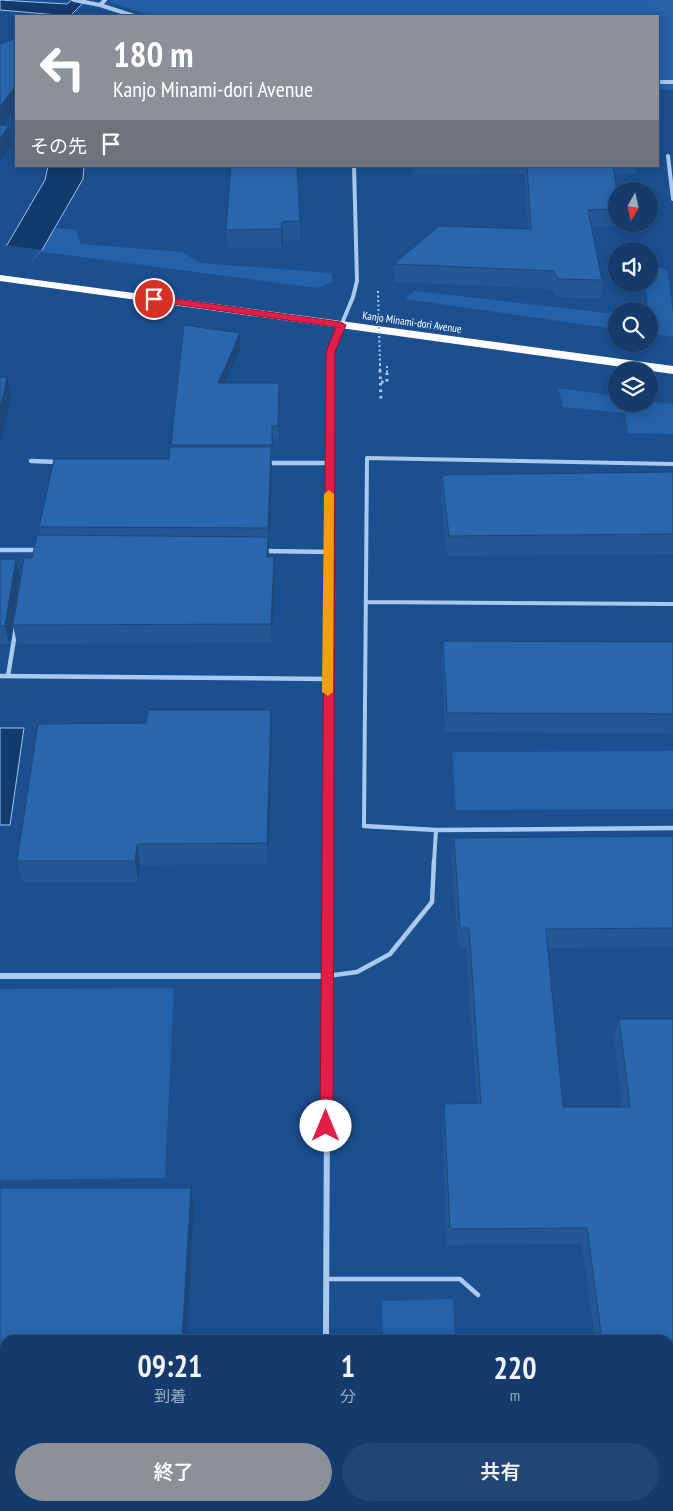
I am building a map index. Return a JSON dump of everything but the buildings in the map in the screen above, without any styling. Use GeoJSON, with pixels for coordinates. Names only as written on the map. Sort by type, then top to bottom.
{"type":"FeatureCollection","features":[{"type":"Feature","properties":{"kind":"highway","name":"Kanjo Minami-dori Avenue"},"geometry":{"type":"LineString","coordinates":[[0,278],[673,370]]}},
{"type":"Feature","properties":{"kind":"street"},"geometry":{"type":"LineString","coordinates":[[74,0],[100,5],[131,15]]}},
{"type":"Feature","properties":{"kind":"street"},"geometry":{"type":"LineString","coordinates":[[100,5],[105,0]]}},
{"type":"Feature","properties":{"kind":"street"},"geometry":{"type":"LineString","coordinates":[[659,82],[673,82]]}},
{"type":"Feature","properties":{"kind":"street"},"geometry":{"type":"LineString","coordinates":[[668,156],[673,200]]}},
{"type":"Feature","properties":{"kind":"street"},"geometry":{"type":"LineString","coordinates":[[326,1335],[326,976],[330,352],[353,297],[356,281],[354,167]]}},
{"type":"Feature","properties":{"kind":"street"},"geometry":{"type":"LineString","coordinates":[[32,461],[61,462]]}},
{"type":"Feature","properties":{"kind":"street"},"geometry":{"type":"LineString","coordinates":[[260,463],[329,463]]}},
{"type":"Feature","properties":{"kind":"street"},"geometry":{"type":"LineString","coordinates":[[0,550],[48,550]]}},
{"type":"Feature","properties":{"kind":"street"},"geometry":{"type":"LineString","coordinates":[[27,560],[28,550]]}},
{"type":"Feature","properties":{"kind":"street"},"geometry":{"type":"LineString","coordinates":[[261,551],[329,552]]}},
{"type":"Feature","properties":{"kind":"street"},"geometry":{"type":"LineString","coordinates":[[8,676],[18,618]]}},
{"type":"Feature","properties":{"kind":"street"},"geometry":{"type":"LineString","coordinates":[[0,676],[328,679]]}},
{"type":"Feature","properties":{"kind":"street"},"geometry":{"type":"LineString","coordinates":[[364,826],[436,830],[673,828]]}},
{"type":"Feature","properties":{"kind":"street"},"geometry":{"type":"LineString","coordinates":[[0,976],[326,976]]}},
{"type":"Feature","properties":{"kind":"lane"},"geometry":{"type":"LineString","coordinates":[[364,826],[367,458],[673,464]]}},
{"type":"Feature","properties":{"kind":"lane"},"geometry":{"type":"LineString","coordinates":[[366,602],[673,604]]}},
{"type":"Feature","properties":{"kind":"lane"},"geometry":{"type":"LineString","coordinates":[[326,976],[357,972],[390,954],[432,902],[436,830]]}},
{"type":"Feature","properties":{"kind":"lane"},"geometry":{"type":"LineString","coordinates":[[327,1279],[460,1279],[478,1295]]}},
{"type":"Feature","properties":{"kind":"path"},"geometry":{"type":"LineString","coordinates":[[378,291],[381,401]]}},
{"type":"Feature","properties":{"kind":"path"},"geometry":{"type":"LineString","coordinates":[[381,382],[387,382],[387,366]]}},
{"type":"Feature","properties":{"kind":"shaded area"},"geometry":{"type":"Polygon","coordinates":[[[0,0],[67,4],[72,0],[86,0],[71,15],[0,10],[0,0]]]}},
{"type":"Feature","properties":{"kind":"shaded area"},"geometry":{"type":"Polygon","coordinates":[[[112,0],[673,0],[673,90],[659,89],[659,15],[149,15],[110,2],[112,0]]]}},
{"type":"Feature","properties":{"kind":"shaded area"},"geometry":{"type":"Polygon","coordinates":[[[48,167],[84,167],[83,179],[42,250],[0,293],[0,251],[7,245],[45,180],[48,167]]]}},
{"type":"Feature","properties":{"kind":"shaded area"},"geometry":{"type":"Polygon","coordinates":[[[55,228],[76,230],[81,244],[182,252],[201,263],[331,273],[333,282],[317,288],[44,252],[42,250],[55,228]]]}},
{"type":"Feature","properties":{"kind":"shaded area"},"geometry":{"type":"Polygon","coordinates":[[[658,267],[667,270],[673,313],[673,337],[658,334],[658,302],[648,302],[647,292],[658,292],[658,267]]]}},
{"type":"Feature","properties":{"kind":"shaded area"},"geometry":{"type":"Polygon","coordinates":[[[415,291],[608,313],[608,328],[405,299],[415,291]]]}},
{"type":"Feature","properties":{"kind":"shaded area"},"geometry":{"type":"Polygon","coordinates":[[[558,388],[608,395],[608,411],[563,407],[558,388]]]}},
{"type":"Feature","properties":{"kind":"shaded area"},"geometry":{"type":"Polygon","coordinates":[[[658,402],[673,404],[673,434],[628,433],[625,413],[615,412],[658,412],[658,402]]]}},
{"type":"Feature","properties":{"kind":"shaded area"},"geometry":{"type":"Polygon","coordinates":[[[0,728],[24,728],[10,825],[0,825],[0,728]]]}},
{"type":"Feature","properties":{"kind":"shaded area"},"geometry":{"type":"Polygon","coordinates":[[[673,751],[673,809],[456,810],[452,752],[673,751]]]}},
{"type":"Feature","properties":{"kind":"shaded area"},"geometry":{"type":"Polygon","coordinates":[[[174,988],[165,1178],[0,1180],[0,989],[174,988]]]}},
{"type":"Feature","properties":{"kind":"shaded area"},"geometry":{"type":"Polygon","coordinates":[[[453,1299],[455,1335],[383,1335],[382,1301],[453,1299]]]}},
{"type":"Feature","properties":{"kind":"pier"},"geometry":{"type":"Polygon","coordinates":[[[7,245],[42,250],[0,296],[0,249],[7,245]]]}},
{"type":"Feature","properties":{"kind":"slow traffic"},"geometry":{"type":"LineString","coordinates":[[328,692],[329,494]]}},
{"type":"Feature","properties":{"kind":"route"},"geometry":{"type":"LineString","coordinates":[[154,299],[341,325],[330,352],[326,1126]]}}]}
